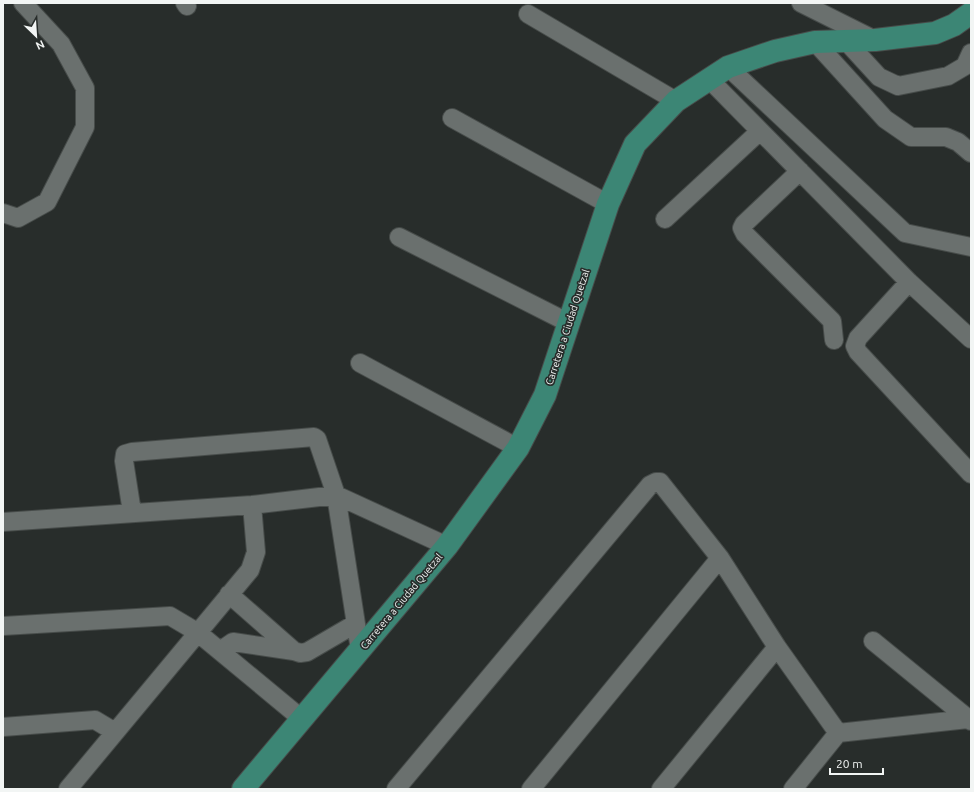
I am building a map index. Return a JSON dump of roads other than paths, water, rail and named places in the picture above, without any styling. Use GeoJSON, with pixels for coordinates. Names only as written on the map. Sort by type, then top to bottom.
{"type":"FeatureCollection","features":[{"type":"Feature","properties":{"kind":"main road","name":"Carretera a Ciudad Quetzal"},"geometry":{"type":"LineString","coordinates":[[243,789],[447,546],[518,448],[544,395],[608,204],[635,144],[676,101],[728,67],[775,51],[815,42],[875,40],[935,33],[954,25],[971,13]]}},
{"type":"Feature","properties":{"kind":"street"},"geometry":{"type":"LineString","coordinates":[[3,213],[18,218],[47,202],[85,127],[85,88],[61,44],[23,3]]}},
{"type":"Feature","properties":{"kind":"street"},"geometry":{"type":"LineString","coordinates":[[801,3],[875,40]]}},
{"type":"Feature","properties":{"kind":"street"},"geometry":{"type":"LineString","coordinates":[[528,14],[676,101]]}},
{"type":"Feature","properties":{"kind":"street"},"geometry":{"type":"LineString","coordinates":[[846,41],[879,78],[898,86],[948,76],[965,66],[971,53]]}},
{"type":"Feature","properties":{"kind":"street"},"geometry":{"type":"LineString","coordinates":[[815,42],[891,124],[911,137],[946,137],[958,142],[971,152]]}},
{"type":"Feature","properties":{"kind":"street"},"geometry":{"type":"LineString","coordinates":[[728,67],[905,233],[971,247]]}},
{"type":"Feature","properties":{"kind":"street"},"geometry":{"type":"LineString","coordinates":[[709,79],[909,282],[971,338]]}},
{"type":"Feature","properties":{"kind":"street"},"geometry":{"type":"LineString","coordinates":[[452,118],[608,204]]}},
{"type":"Feature","properties":{"kind":"street"},"geometry":{"type":"LineString","coordinates":[[665,220],[760,131]]}},
{"type":"Feature","properties":{"kind":"street"},"geometry":{"type":"LineString","coordinates":[[800,171],[744,224],[742,228],[745,234],[832,321],[834,340]]}},
{"type":"Feature","properties":{"kind":"street"},"geometry":{"type":"LineString","coordinates":[[399,237],[569,323]]}},
{"type":"Feature","properties":{"kind":"street"},"geometry":{"type":"LineString","coordinates":[[909,282],[858,338],[855,346],[858,352],[971,474]]}},
{"type":"Feature","properties":{"kind":"street"},"geometry":{"type":"LineString","coordinates":[[360,363],[518,448]]}},
{"type":"Feature","properties":{"kind":"street"},"geometry":{"type":"LineString","coordinates":[[132,512],[124,461],[125,454],[132,452],[314,437],[319,442],[336,495],[360,650]]}},
{"type":"Feature","properties":{"kind":"street"},"geometry":{"type":"LineString","coordinates":[[396,789],[650,485],[656,482],[660,482],[720,558],[777,647],[838,733]]}},
{"type":"Feature","properties":{"kind":"street"},"geometry":{"type":"LineString","coordinates":[[3,522],[252,505],[336,495],[447,546]]}},
{"type":"Feature","properties":{"kind":"street"},"geometry":{"type":"LineString","coordinates":[[68,789],[250,570],[256,552],[252,505]]}},
{"type":"Feature","properties":{"kind":"street"},"geometry":{"type":"LineString","coordinates":[[530,789],[720,558]]}},
{"type":"Feature","properties":{"kind":"street"},"geometry":{"type":"LineString","coordinates":[[229,594],[294,651]]}},
{"type":"Feature","properties":{"kind":"street"},"geometry":{"type":"LineString","coordinates":[[3,626],[170,616],[197,632],[302,719]]}},
{"type":"Feature","properties":{"kind":"street"},"geometry":{"type":"LineString","coordinates":[[220,651],[233,642],[237,642],[300,653],[307,652],[355,624]]}},
{"type":"Feature","properties":{"kind":"street"},"geometry":{"type":"LineString","coordinates":[[873,641],[970,720]]}},
{"type":"Feature","properties":{"kind":"street"},"geometry":{"type":"LineString","coordinates":[[661,789],[777,647]]}},
{"type":"Feature","properties":{"kind":"street"},"geometry":{"type":"LineString","coordinates":[[3,726],[95,720],[114,732]]}},
{"type":"Feature","properties":{"kind":"street"},"geometry":{"type":"LineString","coordinates":[[792,789],[838,733],[970,720]]}}]}
